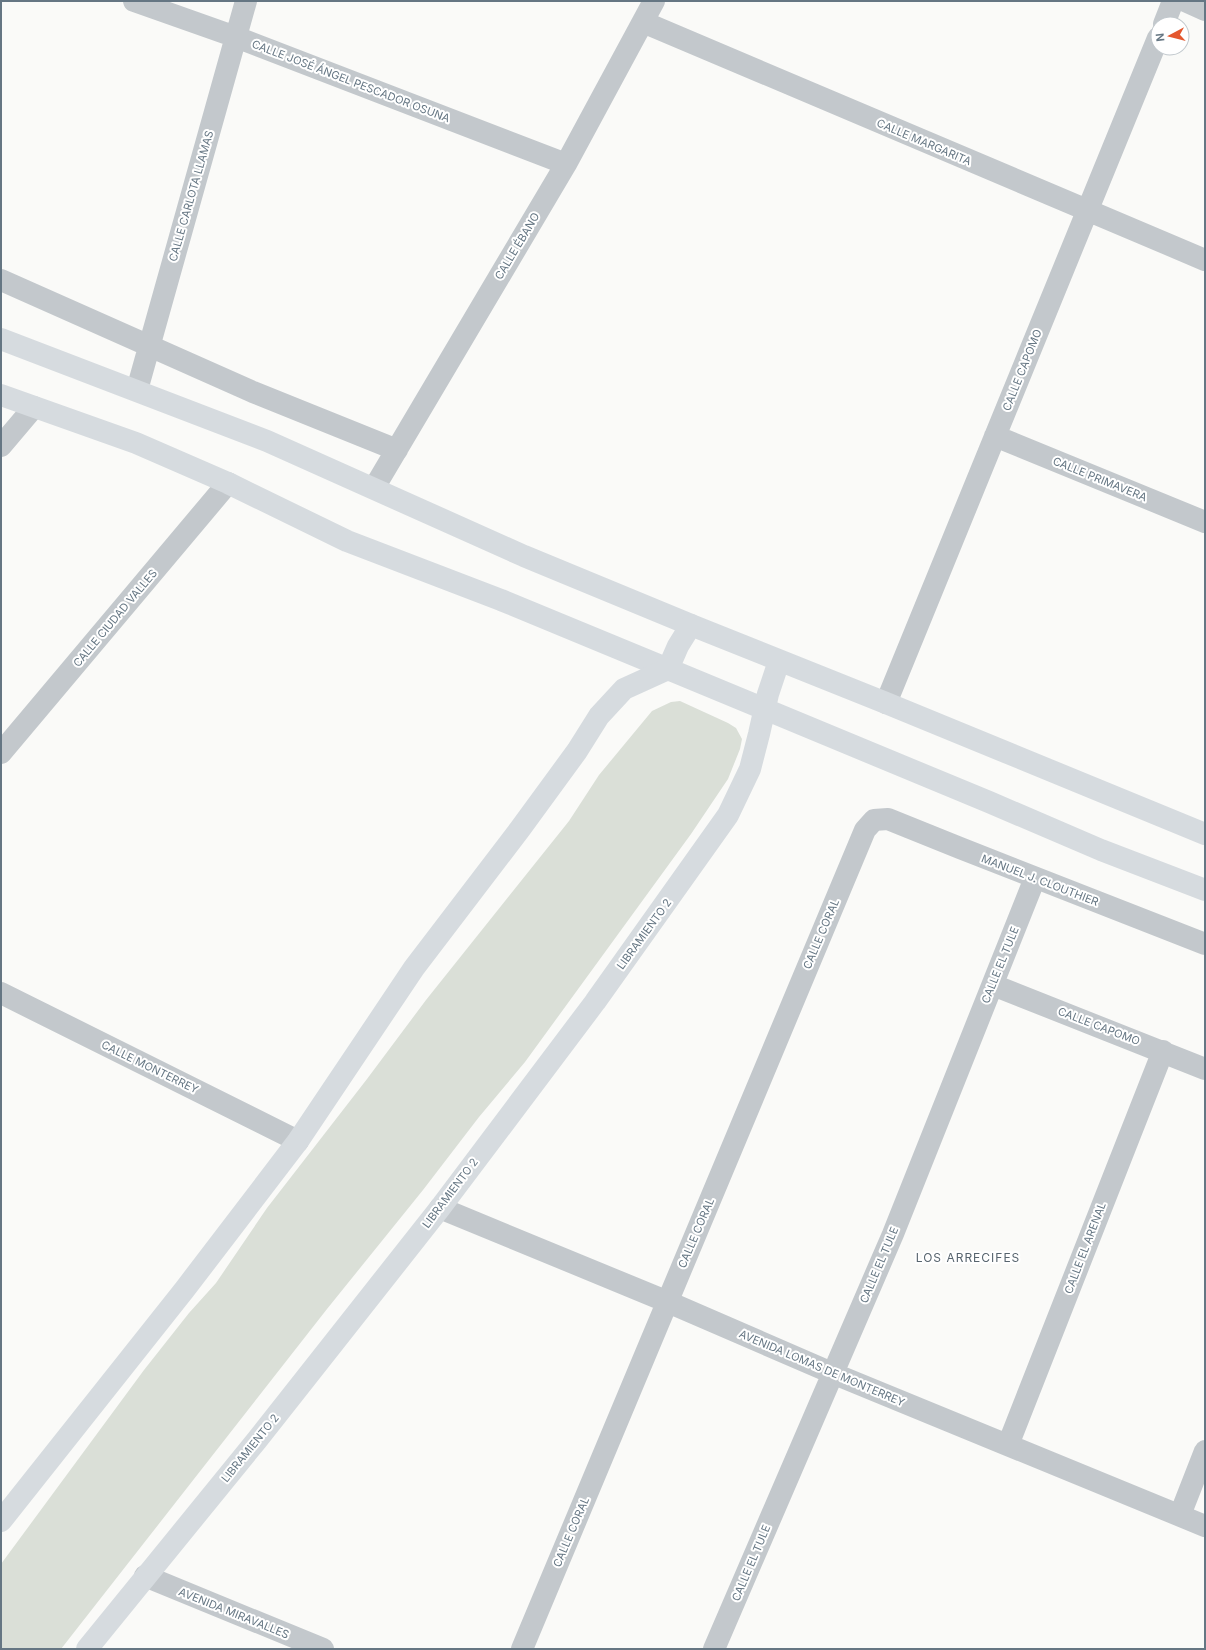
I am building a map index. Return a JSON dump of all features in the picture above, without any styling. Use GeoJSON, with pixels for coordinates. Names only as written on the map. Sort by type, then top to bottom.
{"type":"FeatureCollection","features":[{"type":"Feature","properties":{"kind":"main road"},"geometry":{"type":"LineString","coordinates":[[1,339],[267,441],[524,556],[1205,834]]}},
{"type":"Feature","properties":{"kind":"main road"},"geometry":{"type":"LineString","coordinates":[[1,395],[136,443],[228,483],[347,540],[501,600],[764,709],[844,744],[989,802],[1101,850],[1205,890]]}},
{"type":"Feature","properties":{"kind":"main road"},"geometry":{"type":"LineString","coordinates":[[1,1521],[190,1283],[298,1141],[414,968],[520,829],[577,751],[599,716],[624,689],[668,669],[678,646],[691,625]]}},
{"type":"Feature","properties":{"kind":"main road","name":"LIBRAMIENTO 2"},"geometry":{"type":"LineString","coordinates":[[88,1649],[145,1576],[248,1452],[440,1208],[595,1002],[728,815],[750,769],[764,709],[779,661]]}},
{"type":"Feature","properties":{"kind":"street","name":"CALLE JOSÉ ÁNGEL PESCADOR OSUNA"},"geometry":{"type":"LineString","coordinates":[[134,1],[236,37],[566,164]]}},
{"type":"Feature","properties":{"kind":"street","name":"CALLE CARLOTA LLAMAS"},"geometry":{"type":"LineString","coordinates":[[137,390],[246,1]]}},
{"type":"Feature","properties":{"kind":"street","name":"CALLE ÉBANO"},"geometry":{"type":"LineString","coordinates":[[374,488],[566,164],[654,1]]}},
{"type":"Feature","properties":{"kind":"street"},"geometry":{"type":"LineString","coordinates":[[1167,16],[1173,1]]}},
{"type":"Feature","properties":{"kind":"street"},"geometry":{"type":"LineString","coordinates":[[1185,1],[1205,10]]}},
{"type":"Feature","properties":{"kind":"street","name":"CALLE MARGARITA"},"geometry":{"type":"LineString","coordinates":[[643,22],[1205,260]]}},
{"type":"Feature","properties":{"kind":"street","name":"CALLE CAPOMO"},"geometry":{"type":"LineString","coordinates":[[886,703],[1151,56]]}},
{"type":"Feature","properties":{"kind":"street"},"geometry":{"type":"LineString","coordinates":[[1,280],[253,392],[397,450]]}},
{"type":"Feature","properties":{"kind":"street"},"geometry":{"type":"LineString","coordinates":[[1,446],[34,407]]}},
{"type":"Feature","properties":{"kind":"street","name":"CALLE PRIMAVERA"},"geometry":{"type":"LineString","coordinates":[[995,436],[1205,522]]}},
{"type":"Feature","properties":{"kind":"street","name":"CALLE CIUDAD VALLES"},"geometry":{"type":"LineString","coordinates":[[1,753],[228,483]]}},
{"type":"Feature","properties":{"kind":"street","name":"MANUEL J. CLOUTHIER"},"geometry":{"type":"LineString","coordinates":[[874,820],[888,819],[1205,944]]}},
{"type":"Feature","properties":{"kind":"street","name":"CALLE CORAL"},"geometry":{"type":"LineString","coordinates":[[522,1649],[865,830],[874,820]]}},
{"type":"Feature","properties":{"kind":"street","name":"CALLE EL TULE"},"geometry":{"type":"LineString","coordinates":[[714,1649],[893,1234],[1035,878]]}},
{"type":"Feature","properties":{"kind":"street","name":"CALLE CAPOMO"},"geometry":{"type":"LineString","coordinates":[[993,985],[1163,1051],[1205,1069]]}},
{"type":"Feature","properties":{"kind":"street","name":"CALLE MONTERREY"},"geometry":{"type":"LineString","coordinates":[[1,993],[298,1141]]}},
{"type":"Feature","properties":{"kind":"street","name":"CALLE EL ARENAL"},"geometry":{"type":"LineString","coordinates":[[1008,1445],[1163,1051]]}},
{"type":"Feature","properties":{"kind":"street","name":"AVENIDA LOMAS DE MONTERREY"},"geometry":{"type":"LineString","coordinates":[[440,1208],[668,1302],[832,1373],[1205,1526]]}},
{"type":"Feature","properties":{"kind":"street"},"geometry":{"type":"LineString","coordinates":[[1180,1515],[1205,1451]]}},
{"type":"Feature","properties":{"kind":"street","name":"AVENIDA MIRAVALLES"},"geometry":{"type":"LineString","coordinates":[[145,1576],[323,1649]]}},
{"type":"Feature","properties":{"kind":"shaded area"},"geometry":{"type":"Polygon","coordinates":[[[680,701],[728,723],[736,728],[742,739],[740,749],[728,779],[691,834],[525,1062],[479,1117],[423,1190],[327,1309],[61,1649],[1,1649],[1,1564],[144,1370],[189,1313],[216,1283],[267,1208],[426,1000],[569,821],[599,775],[652,711],[671,702],[680,701]]]}},
{"type":"Feature","properties":{"kind":"district","name":"LOS ARRECIFES"},"geometry":{"type":"Point","coordinates":[968,1257]}}]}
